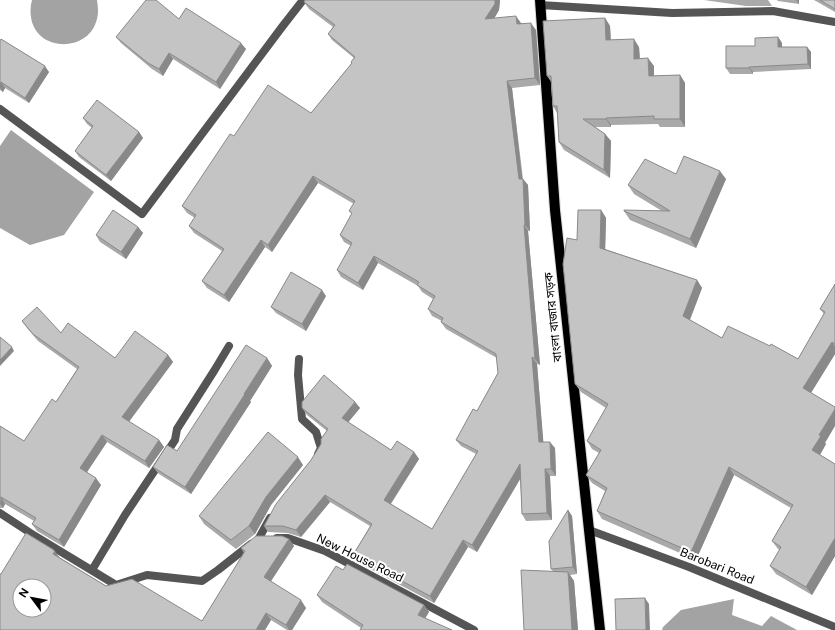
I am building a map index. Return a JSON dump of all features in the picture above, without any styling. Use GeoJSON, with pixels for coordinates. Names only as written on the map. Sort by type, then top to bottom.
{"type":"FeatureCollection","features":[{"type":"Feature","properties":{"kind":"main road","name":"বাংলা বাজার সড়ক"},"geometry":{"type":"LineString","coordinates":[[540,2],[555,210],[600,630]]}},
{"type":"Feature","properties":{"kind":"street"},"geometry":{"type":"LineString","coordinates":[[0,109],[142,214],[303,0]]}},
{"type":"Feature","properties":{"kind":"street"},"geometry":{"type":"LineString","coordinates":[[540,2],[672,13],[773,11],[835,22]]}},
{"type":"Feature","properties":{"kind":"street"},"geometry":{"type":"LineString","coordinates":[[92,570],[125,515],[175,440],[178,429],[228,346]]}},
{"type":"Feature","properties":{"kind":"street"},"geometry":{"type":"LineString","coordinates":[[299,359],[298,374],[302,419],[316,432],[321,448],[316,458]]}},
{"type":"Feature","properties":{"kind":"street"},"geometry":{"type":"LineString","coordinates":[[0,514],[116,585],[147,575],[202,581],[259,538],[275,510]]}},
{"type":"Feature","properties":{"kind":"street","name":"Barobari Road"},"geometry":{"type":"LineString","coordinates":[[589,530],[689,566],[835,627]]}},
{"type":"Feature","properties":{"kind":"street","name":"New House Road"},"geometry":{"type":"LineString","coordinates":[[259,538],[288,538],[325,551],[474,630]]}},
{"type":"Feature","properties":{"kind":"shaded area"},"geometry":{"type":"Polygon","coordinates":[[[32,0],[97,0],[97,19],[91,32],[83,38],[74,43],[54,43],[45,39],[37,32],[31,16],[32,0]]]}},
{"type":"Feature","properties":{"kind":"shaded area"},"geometry":{"type":"Polygon","coordinates":[[[11,130],[94,192],[64,235],[30,245],[0,228],[0,146],[11,130]]]}},
{"type":"Feature","properties":{"kind":"shaded area"},"geometry":{"type":"Polygon","coordinates":[[[734,599],[732,615],[762,626],[771,616],[797,630],[662,630],[663,627],[681,610],[734,599]]]}},
{"type":"Feature","properties":{"kind":"building"},"geometry":{"type":"Polygon","coordinates":[[[146,0],[156,0],[179,19],[186,8],[241,43],[216,82],[169,53],[159,69],[148,63],[116,37],[146,0]]]}},
{"type":"Feature","properties":{"kind":"building"},"geometry":{"type":"Polygon","coordinates":[[[305,0],[495,0],[495,4],[485,19],[516,16],[517,24],[531,23],[535,78],[507,81],[519,179],[523,179],[524,225],[535,359],[532,357],[539,442],[550,442],[551,469],[545,469],[547,513],[522,514],[520,464],[472,545],[463,540],[430,596],[353,555],[372,524],[325,495],[296,530],[283,526],[264,526],[276,504],[311,460],[321,444],[321,439],[328,429],[302,408],[302,402],[324,375],[355,402],[342,418],[391,450],[397,441],[414,452],[384,500],[432,529],[478,451],[456,440],[473,409],[477,411],[498,373],[496,354],[441,322],[443,318],[428,309],[435,296],[417,285],[419,282],[374,256],[358,283],[337,270],[352,243],[340,235],[352,213],[349,211],[355,201],[313,176],[268,245],[261,240],[224,295],[202,281],[224,249],[189,226],[196,215],[182,206],[230,134],[234,136],[268,85],[311,113],[352,63],[351,62],[355,57],[328,34],[335,25],[304,2],[305,0]]]}},
{"type":"Feature","properties":{"kind":"building"},"geometry":{"type":"Polygon","coordinates":[[[820,0],[835,0],[835,9],[820,0]]]}},
{"type":"Feature","properties":{"kind":"building"},"geometry":{"type":"Polygon","coordinates":[[[605,18],[606,40],[634,39],[634,59],[648,58],[649,76],[680,75],[680,119],[654,119],[654,116],[583,119],[605,134],[604,170],[559,142],[557,106],[553,106],[551,76],[547,76],[543,21],[605,18]]]}},
{"type":"Feature","properties":{"kind":"building"},"geometry":{"type":"Polygon","coordinates":[[[778,37],[778,47],[807,47],[808,64],[726,68],[726,46],[755,46],[755,38],[778,37]]]}},
{"type":"Feature","properties":{"kind":"building"},"geometry":{"type":"Polygon","coordinates":[[[1,39],[45,66],[25,98],[1,82],[0,84],[1,39]]]}},
{"type":"Feature","properties":{"kind":"building"},"geometry":{"type":"Polygon","coordinates":[[[97,100],[139,132],[106,175],[75,151],[93,126],[83,118],[97,100]]]}},
{"type":"Feature","properties":{"kind":"building"},"geometry":{"type":"Polygon","coordinates":[[[684,156],[720,171],[690,239],[624,211],[670,211],[628,185],[645,159],[676,174],[684,156]]]}},
{"type":"Feature","properties":{"kind":"building"},"geometry":{"type":"Polygon","coordinates":[[[113,210],[138,227],[121,252],[96,235],[113,210]]]}},
{"type":"Feature","properties":{"kind":"building"},"geometry":{"type":"Polygon","coordinates":[[[578,210],[601,210],[600,248],[697,280],[683,316],[722,338],[728,326],[770,346],[771,344],[798,359],[825,312],[820,309],[835,284],[835,344],[832,342],[803,388],[835,407],[819,435],[821,436],[812,450],[835,464],[835,538],[806,587],[770,566],[781,547],[772,541],[793,505],[729,467],[691,552],[597,511],[607,488],[586,475],[601,450],[587,441],[608,404],[575,384],[563,264],[567,238],[577,240],[578,210]]]}},
{"type":"Feature","properties":{"kind":"building"},"geometry":{"type":"Polygon","coordinates":[[[291,272],[322,290],[302,324],[271,307],[291,272]]]}},
{"type":"Feature","properties":{"kind":"building"},"geometry":{"type":"Polygon","coordinates":[[[37,307],[61,333],[68,323],[115,358],[135,331],[168,355],[122,417],[159,440],[145,461],[102,435],[80,468],[96,478],[59,540],[32,524],[36,518],[1,497],[0,498],[0,426],[24,441],[52,399],[56,402],[79,367],[33,334],[22,321],[37,307]]]}},
{"type":"Feature","properties":{"kind":"building"},"geometry":{"type":"Polygon","coordinates":[[[0,337],[12,347],[0,360],[0,337]]]}},
{"type":"Feature","properties":{"kind":"building"},"geometry":{"type":"Polygon","coordinates":[[[246,345],[267,358],[185,487],[153,467],[167,445],[177,451],[246,345]]]}},
{"type":"Feature","properties":{"kind":"building"},"geometry":{"type":"Polygon","coordinates":[[[268,432],[298,457],[266,497],[249,526],[231,540],[199,516],[268,432]]]}},
{"type":"Feature","properties":{"kind":"building"},"geometry":{"type":"Polygon","coordinates":[[[568,510],[573,567],[551,569],[549,541],[568,510]]]}},
{"type":"Feature","properties":{"kind":"building"},"geometry":{"type":"Polygon","coordinates":[[[26,533],[54,550],[55,551],[53,554],[106,586],[132,579],[202,621],[245,551],[241,548],[256,536],[282,536],[289,539],[264,577],[301,600],[286,625],[266,613],[256,630],[0,630],[0,574],[26,533]]]}},
{"type":"Feature","properties":{"kind":"building"},"geometry":{"type":"Polygon","coordinates":[[[347,564],[424,605],[418,615],[452,630],[360,630],[363,625],[317,595],[336,566],[343,570],[347,564]]]}},
{"type":"Feature","properties":{"kind":"building"},"geometry":{"type":"Polygon","coordinates":[[[521,570],[568,572],[572,630],[524,630],[521,570]]]}},
{"type":"Feature","properties":{"kind":"building"},"geometry":{"type":"Polygon","coordinates":[[[645,598],[646,630],[616,630],[615,599],[645,598]]]}}]}
